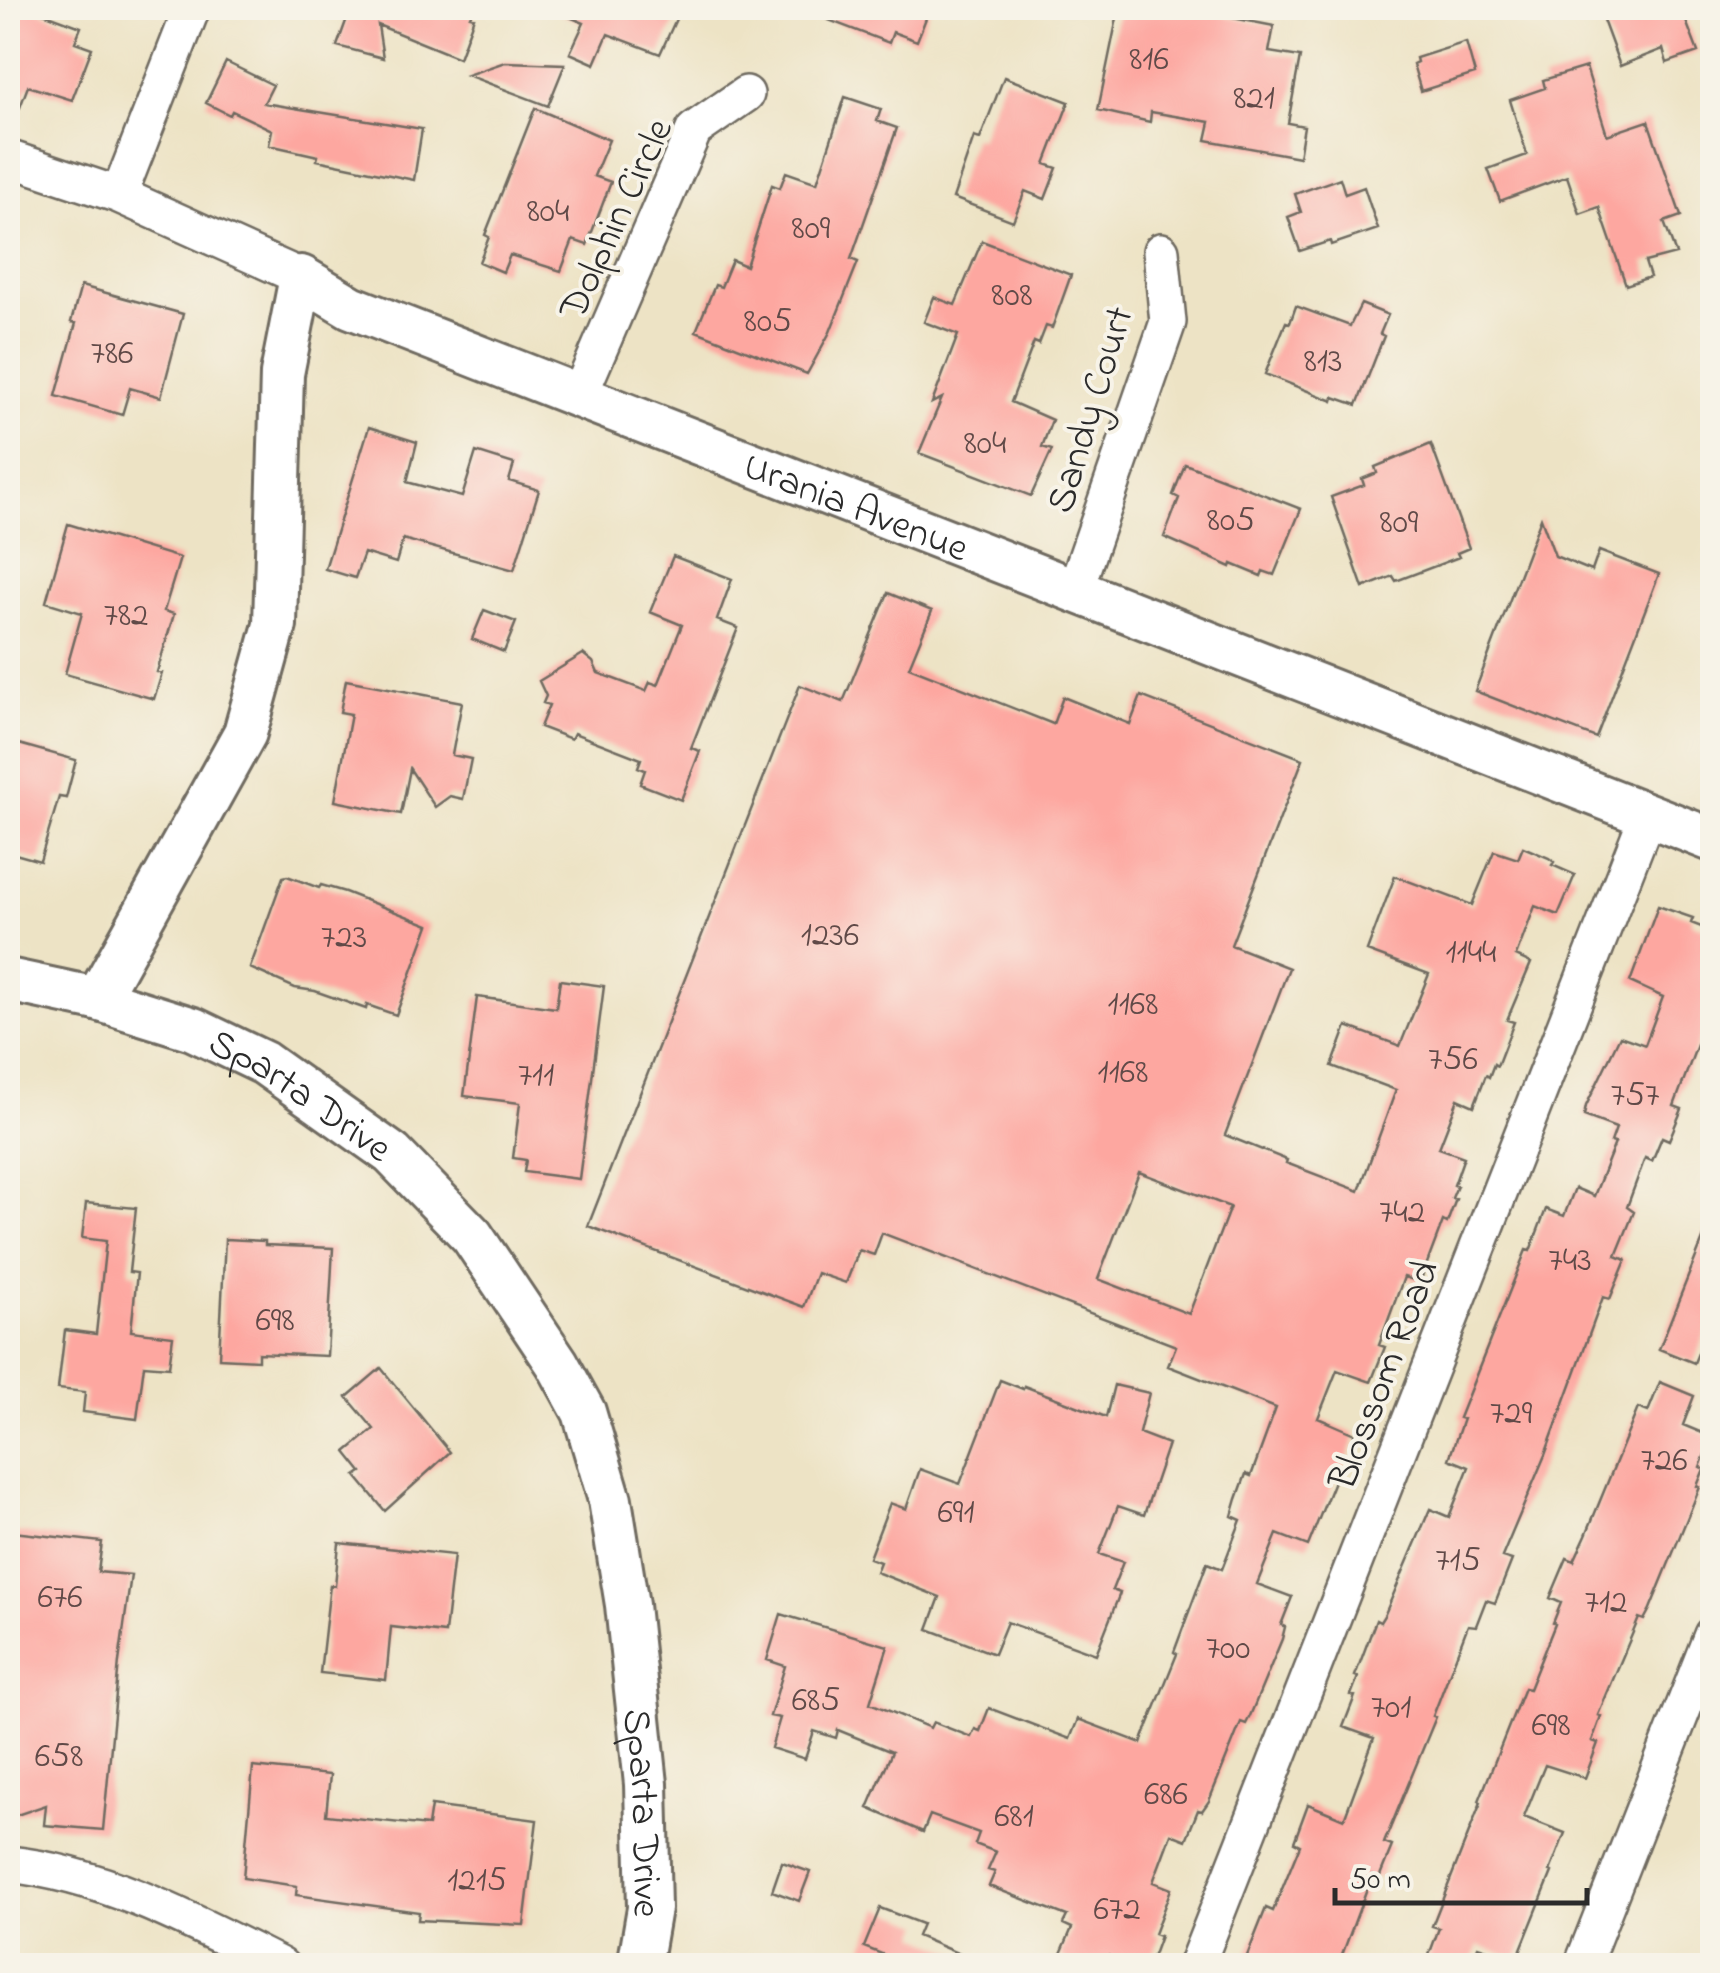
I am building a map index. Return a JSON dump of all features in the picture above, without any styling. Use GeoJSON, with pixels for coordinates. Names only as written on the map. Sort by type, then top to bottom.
{"type":"FeatureCollection","features":[{"type":"Feature","properties":{"kind":"street"},"geometry":{"type":"LineString","coordinates":[[119,195],[192,8]]}},
{"type":"Feature","properties":{"kind":"street","name":"Dolphin Circle"},"geometry":{"type":"LineString","coordinates":[[579,396],[694,130],[746,94]]}},
{"type":"Feature","properties":{"kind":"street","name":"Urania Avenue"},"geometry":{"type":"LineString","coordinates":[[8,158],[119,195],[301,277],[351,307],[1712,840]]}},
{"type":"Feature","properties":{"kind":"street","name":"Sandy Court"},"geometry":{"type":"LineString","coordinates":[[1074,590],[1168,322],[1161,250]]}},
{"type":"Feature","properties":{"kind":"street"},"geometry":{"type":"LineString","coordinates":[[97,999],[245,732],[275,624],[282,374],[301,277]]}},
{"type":"Feature","properties":{"kind":"street","name":"Blossom Road"},"geometry":{"type":"LineString","coordinates":[[1196,1966],[1648,814]]}},
{"type":"Feature","properties":{"kind":"street","name":"Sparta Drive"},"geometry":{"type":"LineString","coordinates":[[8,980],[97,999],[194,1028],[264,1063],[392,1154],[472,1236],[557,1363],[584,1412],[605,1482],[627,1604],[646,1784],[649,1908],[639,1966]]}},
{"type":"Feature","properties":{"kind":"street"},"geometry":{"type":"LineString","coordinates":[[1582,1966],[1712,1636]]}},
{"type":"Feature","properties":{"kind":"street"},"geometry":{"type":"LineString","coordinates":[[8,1864],[52,1869],[166,1909],[281,1966]]}},
{"type":"Feature","properties":{"kind":"building"},"geometry":{"type":"Polygon","coordinates":[[[18,8],[30,8],[81,27],[75,42],[92,48],[72,100],[28,86],[10,134],[8,18],[13,20],[18,8]]]}},
{"type":"Feature","properties":{"kind":"building"},"geometry":{"type":"Polygon","coordinates":[[[338,8],[474,8],[470,16],[474,17],[459,58],[378,25],[383,58],[337,46],[349,13],[338,8]]]}},
{"type":"Feature","properties":{"kind":"building"},"geometry":{"type":"Polygon","coordinates":[[[548,8],[681,8],[660,54],[608,34],[595,64],[570,53],[584,23],[548,8]]]}},
{"type":"Feature","properties":{"kind":"building"},"geometry":{"type":"Polygon","coordinates":[[[802,8],[930,8],[917,41],[893,32],[889,43],[802,8]]]}},
{"type":"Feature","properties":{"kind":"building"},"geometry":{"type":"Polygon","coordinates":[[[1119,8],[1193,8],[1274,26],[1269,52],[1300,57],[1288,123],[1304,126],[1299,157],[1206,140],[1210,122],[1151,112],[1150,122],[1098,110],[1119,8]]]}},
{"type":"Feature","properties":{"kind":"building"},"geometry":{"type":"Polygon","coordinates":[[[1634,8],[1681,8],[1698,52],[1667,63],[1663,49],[1620,66],[1603,20],[1634,8]]]}},
{"type":"Feature","properties":{"kind":"building"},"geometry":{"type":"Polygon","coordinates":[[[1466,42],[1475,74],[1421,91],[1413,64],[1416,58],[1466,42]]]}},
{"type":"Feature","properties":{"kind":"building"},"geometry":{"type":"Polygon","coordinates":[[[226,62],[273,85],[264,103],[422,129],[414,180],[317,160],[318,156],[269,145],[272,130],[206,103],[226,62]]]}},
{"type":"Feature","properties":{"kind":"building"},"geometry":{"type":"Polygon","coordinates":[[[505,62],[565,64],[548,106],[467,75],[505,62]]]}},
{"type":"Feature","properties":{"kind":"building"},"geometry":{"type":"Polygon","coordinates":[[[1586,67],[1607,135],[1648,121],[1681,216],[1664,222],[1676,254],[1645,262],[1650,277],[1626,285],[1599,207],[1580,214],[1567,176],[1500,201],[1488,169],[1527,155],[1510,100],[1545,88],[1543,80],[1586,67]]]}},
{"type":"Feature","properties":{"kind":"building"},"geometry":{"type":"Polygon","coordinates":[[[1004,77],[1069,102],[1045,164],[1057,168],[1045,199],[1025,191],[1013,221],[953,198],[974,137],[980,139],[1004,77]]]}},
{"type":"Feature","properties":{"kind":"building"},"geometry":{"type":"Polygon","coordinates":[[[845,97],[881,109],[877,121],[897,128],[851,259],[858,262],[830,332],[807,374],[696,331],[715,285],[721,287],[732,260],[746,266],[772,185],[780,188],[786,172],[817,183],[845,97]]]}},
{"type":"Feature","properties":{"kind":"building"},"geometry":{"type":"Polygon","coordinates":[[[535,108],[609,140],[594,176],[611,182],[587,245],[573,240],[561,271],[510,255],[503,272],[479,262],[489,237],[485,235],[535,108]]]}},
{"type":"Feature","properties":{"kind":"building"},"geometry":{"type":"Polygon","coordinates":[[[1340,178],[1345,194],[1364,187],[1378,229],[1300,251],[1288,217],[1301,212],[1295,194],[1340,178]]]}},
{"type":"Feature","properties":{"kind":"building"},"geometry":{"type":"Polygon","coordinates":[[[982,241],[1071,275],[1052,328],[1046,326],[1039,344],[1034,342],[1011,402],[1052,420],[1042,447],[1052,450],[1031,496],[919,453],[942,398],[932,403],[958,335],[924,322],[934,297],[955,305],[982,241]]]}},
{"type":"Feature","properties":{"kind":"building"},"geometry":{"type":"Polygon","coordinates":[[[81,286],[183,314],[161,397],[130,388],[122,415],[56,396],[76,323],[71,322],[81,286]]]}},
{"type":"Feature","properties":{"kind":"building"},"geometry":{"type":"Polygon","coordinates":[[[1361,304],[1388,315],[1380,334],[1384,336],[1357,405],[1334,397],[1333,401],[1265,374],[1296,306],[1350,326],[1361,304]]]}},
{"type":"Feature","properties":{"kind":"building"},"geometry":{"type":"Polygon","coordinates":[[[369,427],[417,442],[407,482],[462,497],[476,452],[514,464],[509,481],[539,490],[514,570],[403,539],[396,563],[364,553],[355,578],[325,569],[369,427]]]}},
{"type":"Feature","properties":{"kind":"building"},"geometry":{"type":"Polygon","coordinates":[[[1431,444],[1469,548],[1457,553],[1459,557],[1396,581],[1393,576],[1363,588],[1331,497],[1364,485],[1362,479],[1377,473],[1375,467],[1431,444]]]}},
{"type":"Feature","properties":{"kind":"building"},"geometry":{"type":"Polygon","coordinates":[[[1185,464],[1301,509],[1274,575],[1263,571],[1261,576],[1232,564],[1231,567],[1164,537],[1179,498],[1173,495],[1185,464]]]}},
{"type":"Feature","properties":{"kind":"building"},"geometry":{"type":"Polygon","coordinates":[[[1541,518],[1555,556],[1592,571],[1599,551],[1659,574],[1596,738],[1475,691],[1541,518]]]}},
{"type":"Feature","properties":{"kind":"building"},"geometry":{"type":"Polygon","coordinates":[[[68,524],[180,558],[164,611],[174,614],[157,672],[162,673],[154,699],[65,674],[82,613],[46,602],[68,524]]]}},
{"type":"Feature","properties":{"kind":"building"},"geometry":{"type":"Polygon","coordinates":[[[673,556],[732,579],[717,620],[738,628],[691,748],[700,751],[681,800],[640,784],[645,770],[638,767],[641,759],[574,733],[571,739],[540,727],[549,705],[543,703],[546,696],[539,681],[583,654],[598,673],[646,691],[650,682],[658,685],[682,625],[650,612],[673,556]]]}},
{"type":"Feature","properties":{"kind":"building"},"geometry":{"type":"Polygon","coordinates":[[[888,593],[932,611],[909,667],[1053,724],[1063,697],[1130,724],[1141,696],[1303,759],[1231,945],[1289,968],[1225,1135],[1359,1191],[1396,1090],[1332,1066],[1347,1026],[1400,1046],[1429,974],[1367,951],[1395,876],[1472,905],[1494,851],[1518,859],[1523,847],[1575,875],[1558,915],[1535,906],[1516,956],[1531,963],[1507,1020],[1514,1022],[1497,1066],[1494,1064],[1489,1077],[1486,1075],[1474,1106],[1458,1099],[1439,1148],[1464,1157],[1454,1185],[1457,1186],[1452,1198],[1456,1199],[1447,1223],[1443,1221],[1420,1282],[1404,1277],[1379,1345],[1385,1347],[1371,1382],[1337,1370],[1318,1418],[1355,1434],[1353,1444],[1344,1467],[1340,1466],[1308,1546],[1277,1534],[1257,1584],[1292,1597],[1281,1625],[1285,1627],[1282,1639],[1250,1716],[1246,1724],[1241,1722],[1209,1801],[1202,1811],[1198,1810],[1186,1840],[1171,1834],[1153,1882],[1171,1889],[1154,1934],[1160,1936],[1149,1966],[1135,1966],[1109,1956],[1106,1966],[1064,1966],[1067,1959],[1060,1956],[1072,1928],[1063,1924],[1067,1916],[989,1886],[995,1872],[988,1870],[996,1852],[975,1844],[979,1833],[930,1815],[923,1832],[868,1808],[892,1752],[838,1730],[836,1738],[814,1731],[805,1759],[771,1748],[780,1718],[770,1716],[785,1666],[767,1660],[781,1614],[888,1646],[870,1703],[930,1728],[933,1722],[971,1737],[975,1729],[980,1731],[989,1708],[1070,1739],[1078,1719],[1141,1743],[1177,1654],[1174,1652],[1207,1563],[1222,1569],[1241,1520],[1232,1516],[1237,1499],[1246,1474],[1251,1476],[1276,1408],[1168,1366],[1176,1346],[882,1233],[874,1255],[859,1250],[846,1283],[817,1273],[804,1307],[588,1226],[800,685],[843,702],[888,593]],[[1139,1172],[1098,1279],[1189,1314],[1230,1207],[1139,1172]]]}},
{"type":"Feature","properties":{"kind":"building"},"geometry":{"type":"Polygon","coordinates":[[[484,610],[516,622],[504,652],[472,639],[484,610]]]}},
{"type":"Feature","properties":{"kind":"building"},"geometry":{"type":"Polygon","coordinates":[[[346,680],[462,702],[452,755],[471,759],[463,799],[450,796],[435,807],[410,769],[401,814],[335,801],[351,714],[340,712],[346,680]]]}},
{"type":"Feature","properties":{"kind":"building"},"geometry":{"type":"Polygon","coordinates":[[[8,741],[76,760],[66,798],[59,797],[40,861],[8,852],[8,741]]]}},
{"type":"Feature","properties":{"kind":"building"},"geometry":{"type":"Polygon","coordinates":[[[283,877],[319,888],[321,885],[345,892],[429,925],[396,1015],[295,988],[250,968],[283,877]]]}},
{"type":"Feature","properties":{"kind":"building"},"geometry":{"type":"Polygon","coordinates":[[[1658,906],[1693,918],[1691,923],[1712,931],[1712,1005],[1674,1106],[1682,1109],[1669,1140],[1662,1137],[1652,1161],[1645,1158],[1627,1207],[1634,1212],[1616,1256],[1626,1260],[1610,1299],[1603,1297],[1545,1455],[1502,1557],[1512,1560],[1495,1603],[1486,1600],[1476,1626],[1468,1625],[1433,1716],[1436,1717],[1384,1843],[1392,1846],[1379,1878],[1372,1875],[1338,1966],[1243,1966],[1266,1908],[1273,1911],[1300,1845],[1294,1842],[1308,1804],[1344,1819],[1374,1738],[1343,1727],[1355,1696],[1351,1695],[1358,1677],[1355,1676],[1376,1620],[1380,1622],[1385,1614],[1430,1509],[1449,1517],[1469,1467],[1449,1459],[1463,1419],[1459,1418],[1526,1250],[1530,1251],[1546,1209],[1564,1216],[1575,1188],[1594,1196],[1615,1143],[1611,1142],[1616,1128],[1584,1116],[1620,1036],[1645,1045],[1663,997],[1630,982],[1658,906]]]}},
{"type":"Feature","properties":{"kind":"building"},"geometry":{"type":"Polygon","coordinates":[[[560,980],[604,986],[579,1179],[524,1172],[526,1160],[513,1158],[520,1103],[464,1096],[477,997],[556,1008],[560,980]]]}},
{"type":"Feature","properties":{"kind":"building"},"geometry":{"type":"Polygon","coordinates":[[[86,1203],[136,1208],[129,1272],[137,1273],[131,1331],[173,1336],[169,1367],[144,1365],[137,1419],[83,1412],[85,1392],[58,1389],[65,1330],[96,1334],[106,1241],[82,1238],[86,1203]]]}},
{"type":"Feature","properties":{"kind":"building"},"geometry":{"type":"Polygon","coordinates":[[[1712,1217],[1712,1333],[1707,1331],[1694,1363],[1659,1349],[1712,1217]]]}},
{"type":"Feature","properties":{"kind":"building"},"geometry":{"type":"Polygon","coordinates":[[[225,1239],[333,1248],[327,1356],[258,1353],[258,1360],[219,1358],[225,1239]]]}},
{"type":"Feature","properties":{"kind":"building"},"geometry":{"type":"Polygon","coordinates":[[[381,1368],[450,1452],[385,1511],[356,1476],[362,1472],[346,1452],[374,1429],[347,1397],[381,1368]]]}},
{"type":"Feature","properties":{"kind":"building"},"geometry":{"type":"Polygon","coordinates":[[[1000,1380],[1106,1417],[1114,1385],[1149,1393],[1139,1433],[1168,1444],[1144,1515],[1118,1506],[1099,1554],[1123,1562],[1112,1590],[1120,1593],[1096,1654],[1007,1622],[994,1654],[928,1629],[940,1597],[876,1572],[880,1562],[869,1558],[890,1503],[906,1509],[920,1469],[960,1484],[1000,1380]]]}},
{"type":"Feature","properties":{"kind":"building"},"geometry":{"type":"Polygon","coordinates":[[[1660,1382],[1694,1396],[1683,1425],[1712,1437],[1700,1467],[1704,1469],[1697,1486],[1700,1487],[1650,1609],[1644,1620],[1639,1618],[1598,1715],[1601,1716],[1592,1741],[1598,1743],[1585,1778],[1545,1765],[1524,1817],[1565,1833],[1517,1959],[1478,1946],[1470,1966],[1425,1966],[1439,1928],[1432,1926],[1479,1801],[1524,1688],[1529,1689],[1555,1624],[1561,1603],[1550,1598],[1567,1558],[1574,1561],[1638,1408],[1648,1412],[1660,1382]]]}},
{"type":"Feature","properties":{"kind":"building"},"geometry":{"type":"Polygon","coordinates":[[[13,1532],[102,1542],[98,1572],[131,1575],[103,1830],[44,1825],[46,1805],[8,1818],[8,1655],[15,1589],[8,1588],[8,1555],[13,1532]]]}},
{"type":"Feature","properties":{"kind":"building"},"geometry":{"type":"Polygon","coordinates":[[[339,1543],[454,1555],[445,1633],[391,1627],[386,1680],[320,1673],[339,1543]]]}},
{"type":"Feature","properties":{"kind":"building"},"geometry":{"type":"Polygon","coordinates":[[[253,1767],[330,1775],[326,1815],[428,1826],[431,1806],[537,1820],[524,1925],[418,1920],[419,1912],[296,1895],[297,1886],[243,1878],[253,1767]]]}},
{"type":"Feature","properties":{"kind":"building"},"geometry":{"type":"Polygon","coordinates":[[[782,1862],[810,1872],[799,1901],[772,1891],[782,1862]]]}},
{"type":"Feature","properties":{"kind":"building"},"geometry":{"type":"Polygon","coordinates":[[[880,1908],[922,1924],[917,1936],[988,1966],[889,1966],[892,1958],[864,1947],[880,1908]]]}}]}
